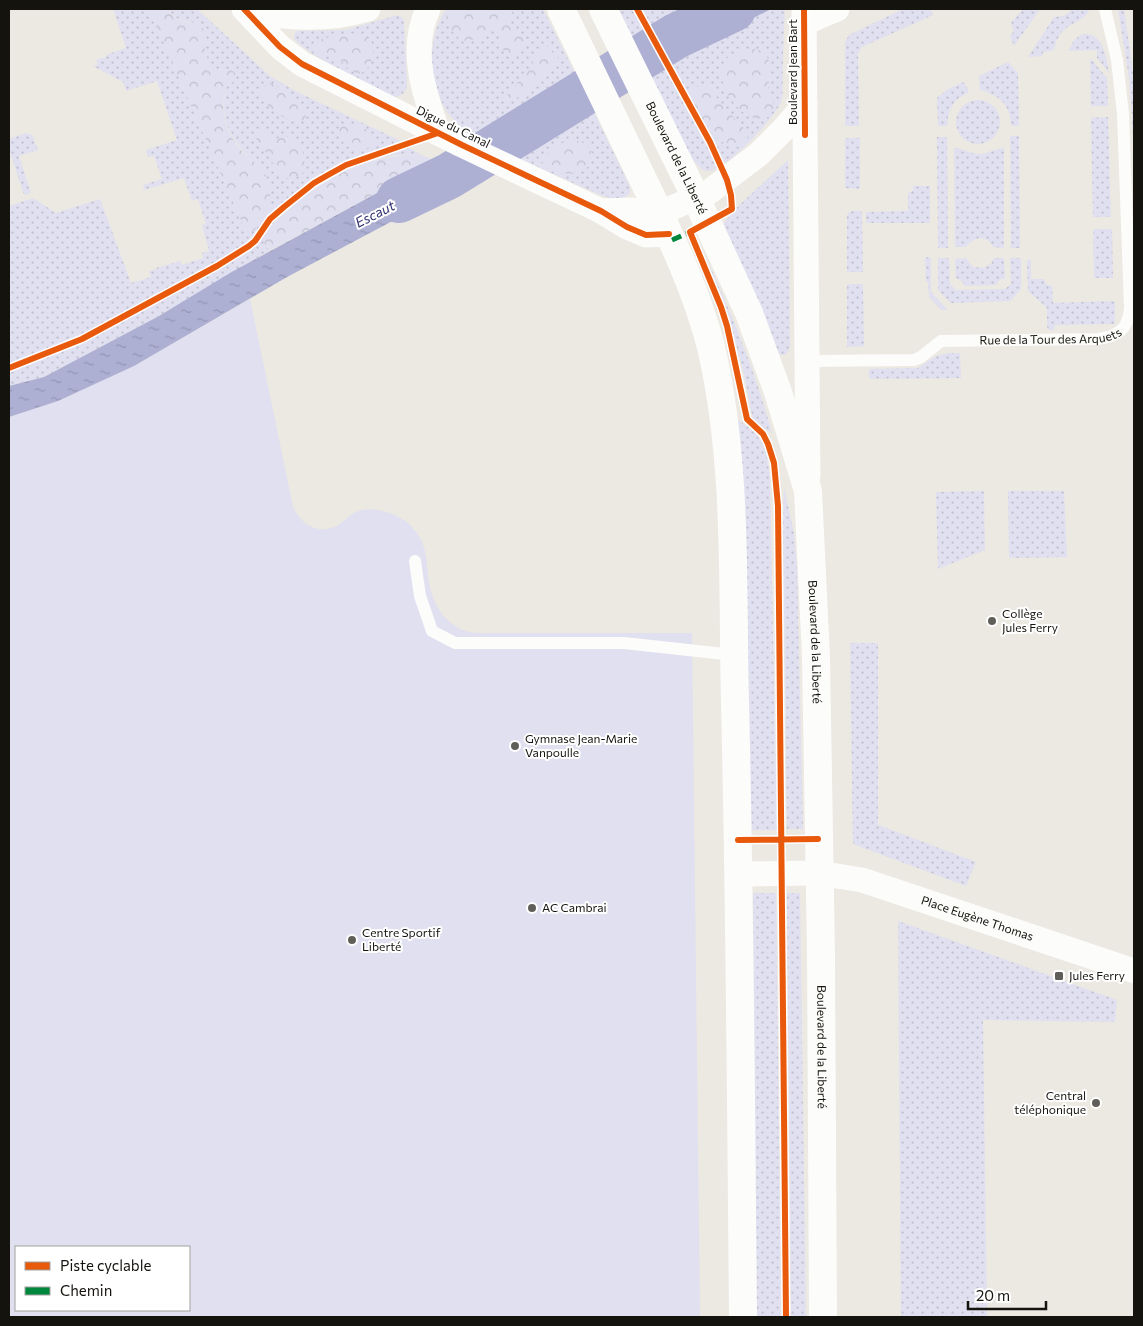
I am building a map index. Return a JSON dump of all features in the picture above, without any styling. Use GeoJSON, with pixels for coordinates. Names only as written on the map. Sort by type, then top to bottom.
{"type":"FeatureCollection","features":[{"type":"Feature","properties":{"kind":"main road"},"geometry":{"type":"LineString","coordinates":[[560,9],[664,223],[691,284],[710,344],[720,392],[732,502],[739,874],[743,1317]]}},
{"type":"Feature","properties":{"kind":"main road","name":"Boulevard de la Liberté"},"geometry":{"type":"LineString","coordinates":[[608,19],[696,198],[749,313],[778,392],[808,491],[816,657],[818,873],[821,954],[823,1317]]}},
{"type":"Feature","properties":{"kind":"street"},"geometry":{"type":"LineString","coordinates":[[245,9],[280,17],[317,18],[368,9]]}},
{"type":"Feature","properties":{"kind":"street","name":"Digue du Canal"},"geometry":{"type":"LineString","coordinates":[[245,9],[280,47],[302,64],[462,145],[601,211],[631,210],[664,223]]}},
{"type":"Feature","properties":{"kind":"street"},"geometry":{"type":"LineString","coordinates":[[428,9],[420,34],[420,74],[426,100],[438,133]]}},
{"type":"Feature","properties":{"kind":"street"},"geometry":{"type":"LineString","coordinates":[[804,14],[837,9]]}},
{"type":"Feature","properties":{"kind":"street","name":"Boulevard Jean Bart"},"geometry":{"type":"LineString","coordinates":[[804,14],[808,491]]}},
{"type":"Feature","properties":{"kind":"street","name":"Boulevard Jean Bart"},"geometry":{"type":"LineString","coordinates":[[664,223],[696,198],[721,184],[759,154],[805,104]]}},
{"type":"Feature","properties":{"kind":"street","name":"Place Eugène Thomas"},"geometry":{"type":"LineString","coordinates":[[739,874],[818,873],[862,880],[1134,971]]}},
{"type":"Feature","properties":{"kind":"lane","name":"Rue de la Tour des Arquets"},"geometry":{"type":"LineString","coordinates":[[808,361],[914,360],[921,357],[941,341],[1098,339],[1109,338],[1119,333],[1125,327],[1129,319],[1130,281],[1123,114],[1117,60],[1105,9]]}},
{"type":"Feature","properties":{"kind":"lane"},"geometry":{"type":"LineString","coordinates":[[415,561],[420,596],[432,631],[455,643],[624,643],[734,655]]}},
{"type":"Feature","properties":{"kind":"green space"},"geometry":{"type":"Polygon","coordinates":[[[113,9],[149,9],[248,236],[262,170],[236,142],[226,122],[224,99],[227,85],[233,82],[231,70],[215,69],[208,61],[203,50],[206,41],[196,23],[180,20],[168,9],[197,9],[270,76],[295,91],[403,142],[345,162],[312,181],[268,218],[247,243],[202,271],[80,336],[9,365],[9,206],[33,198],[56,213],[100,199],[131,283],[151,277],[149,271],[156,268],[180,261],[182,265],[203,258],[202,253],[209,251],[202,225],[206,224],[198,199],[192,201],[184,178],[144,190],[143,185],[162,179],[154,156],[148,157],[146,150],[177,140],[157,81],[126,91],[123,82],[93,66],[98,65],[96,60],[126,48],[113,9]]]}},
{"type":"Feature","properties":{"kind":"green space"},"geometry":{"type":"Polygon","coordinates":[[[149,9],[168,9],[173,16],[184,22],[196,23],[202,27],[207,35],[205,53],[211,64],[215,69],[231,70],[235,73],[236,77],[233,82],[227,85],[223,108],[228,129],[236,144],[264,173],[270,187],[270,207],[267,216],[248,236],[149,9]]]}},
{"type":"Feature","properties":{"kind":"green space"},"geometry":{"type":"Polygon","coordinates":[[[446,9],[543,9],[576,75],[474,137],[448,113],[436,89],[432,61],[433,47],[435,34],[446,9]]]}},
{"type":"Feature","properties":{"kind":"green space"},"geometry":{"type":"Polygon","coordinates":[[[447,9],[512,9],[509,25],[522,34],[526,43],[522,51],[514,56],[502,48],[497,29],[474,40],[462,41],[448,23],[447,9]]]}},
{"type":"Feature","properties":{"kind":"green space"},"geometry":{"type":"Polygon","coordinates":[[[616,9],[785,9],[781,102],[770,120],[724,164],[714,170],[703,170],[685,149],[616,9]]]}},
{"type":"Feature","properties":{"kind":"green space"},"geometry":{"type":"Polygon","coordinates":[[[903,9],[930,9],[933,15],[862,47],[858,53],[859,126],[845,126],[845,42],[849,35],[903,9]]]}},
{"type":"Feature","properties":{"kind":"green space"},"geometry":{"type":"Polygon","coordinates":[[[1023,9],[1040,9],[1014,46],[1010,36],[1014,31],[1011,23],[1023,9]]]}},
{"type":"Feature","properties":{"kind":"green space"},"geometry":{"type":"Polygon","coordinates":[[[1073,9],[1090,9],[1086,15],[1061,33],[1054,50],[1043,52],[1042,56],[1028,57],[1054,17],[1064,16],[1073,9]]]}},
{"type":"Feature","properties":{"kind":"green space"},"geometry":{"type":"Polygon","coordinates":[[[1118,9],[1124,9],[1134,79],[1134,168],[1129,78],[1118,9]]]}},
{"type":"Feature","properties":{"kind":"green space"},"geometry":{"type":"Polygon","coordinates":[[[398,15],[403,18],[404,22],[407,86],[402,94],[396,97],[311,53],[294,38],[297,31],[345,30],[398,15]]]}},
{"type":"Feature","properties":{"kind":"green space"},"geometry":{"type":"Polygon","coordinates":[[[347,33],[365,37],[372,44],[373,55],[369,67],[361,73],[351,71],[337,59],[321,56],[314,48],[314,44],[318,40],[347,33]]]}},
{"type":"Feature","properties":{"kind":"green space"},"geometry":{"type":"Polygon","coordinates":[[[1083,34],[1090,34],[1095,37],[1103,47],[1109,73],[1097,58],[1097,50],[1068,51],[1075,39],[1083,34]]]}},
{"type":"Feature","properties":{"kind":"green space"},"geometry":{"type":"Polygon","coordinates":[[[542,47],[549,47],[558,56],[553,70],[532,88],[507,103],[504,99],[532,66],[534,56],[542,47]]]}},
{"type":"Feature","properties":{"kind":"green space"},"geometry":{"type":"Polygon","coordinates":[[[744,50],[764,51],[769,60],[768,92],[774,105],[773,111],[766,119],[754,118],[741,111],[723,84],[722,69],[727,58],[744,50]]]}},
{"type":"Feature","properties":{"kind":"green space"},"geometry":{"type":"Polygon","coordinates":[[[1090,58],[1107,78],[1108,106],[1091,106],[1090,58]]]}},
{"type":"Feature","properties":{"kind":"green space"},"geometry":{"type":"Polygon","coordinates":[[[1008,62],[1018,73],[1019,126],[1011,126],[1009,112],[1003,102],[993,95],[980,90],[979,76],[1008,62]]]}},
{"type":"Feature","properties":{"kind":"green space"},"geometry":{"type":"Polygon","coordinates":[[[964,82],[969,92],[952,105],[947,126],[938,126],[937,98],[948,89],[964,82]]]}},
{"type":"Feature","properties":{"kind":"green space"},"geometry":{"type":"Polygon","coordinates":[[[270,83],[298,102],[306,118],[302,121],[283,117],[268,105],[260,95],[263,87],[270,83]]]}},
{"type":"Feature","properties":{"kind":"green space"},"geometry":{"type":"Polygon","coordinates":[[[702,84],[709,85],[721,104],[746,131],[748,138],[743,144],[735,148],[726,145],[706,126],[690,93],[694,87],[702,84]]]}},
{"type":"Feature","properties":{"kind":"green space"},"geometry":{"type":"Polygon","coordinates":[[[978,100],[990,104],[996,110],[1000,122],[996,134],[990,140],[978,144],[966,140],[960,134],[956,122],[960,110],[966,104],[978,100]]]}},
{"type":"Feature","properties":{"kind":"green space"},"geometry":{"type":"Polygon","coordinates":[[[593,110],[630,187],[630,193],[619,199],[598,194],[517,158],[593,110]]]}},
{"type":"Feature","properties":{"kind":"green space"},"geometry":{"type":"Polygon","coordinates":[[[1108,117],[1111,217],[1093,217],[1091,118],[1108,117]]]}},
{"type":"Feature","properties":{"kind":"green space"},"geometry":{"type":"Polygon","coordinates":[[[350,123],[367,130],[374,140],[374,145],[354,149],[346,145],[338,130],[340,125],[350,123]]]}},
{"type":"Feature","properties":{"kind":"green space"},"geometry":{"type":"Polygon","coordinates":[[[262,130],[274,138],[285,136],[298,140],[304,156],[304,172],[292,178],[287,178],[280,173],[256,138],[257,133],[262,130]]]}},
{"type":"Feature","properties":{"kind":"green space"},"geometry":{"type":"Polygon","coordinates":[[[26,133],[32,135],[38,150],[19,156],[31,193],[24,195],[9,149],[9,139],[26,133]]]}},
{"type":"Feature","properties":{"kind":"green space"},"geometry":{"type":"Polygon","coordinates":[[[1010,136],[1019,136],[1020,248],[1011,248],[1010,136]]]}},
{"type":"Feature","properties":{"kind":"green space"},"geometry":{"type":"Polygon","coordinates":[[[937,137],[947,137],[948,248],[938,248],[937,137]]]}},
{"type":"Feature","properties":{"kind":"green space"},"geometry":{"type":"Polygon","coordinates":[[[845,138],[860,138],[860,189],[845,188],[845,138]]]}},
{"type":"Feature","properties":{"kind":"green space"},"geometry":{"type":"Polygon","coordinates":[[[569,141],[577,141],[588,147],[593,154],[589,166],[578,172],[565,174],[553,172],[543,165],[542,160],[551,150],[557,145],[569,141]]]}},
{"type":"Feature","properties":{"kind":"green space"},"geometry":{"type":"Polygon","coordinates":[[[407,147],[424,156],[390,156],[372,160],[321,184],[277,219],[265,233],[266,247],[271,250],[159,316],[44,377],[9,386],[9,371],[83,342],[204,277],[251,248],[257,243],[272,222],[315,186],[348,167],[407,147]]]}},
{"type":"Feature","properties":{"kind":"green space"},"geometry":{"type":"Polygon","coordinates":[[[954,148],[979,154],[1004,148],[1004,248],[993,247],[987,240],[980,238],[969,243],[966,247],[955,247],[954,148]]]}},
{"type":"Feature","properties":{"kind":"green space"},"geometry":{"type":"Polygon","coordinates":[[[409,155],[424,156],[441,164],[401,180],[271,250],[264,244],[263,239],[265,235],[277,220],[301,199],[329,180],[359,165],[375,160],[409,155]]]}},
{"type":"Feature","properties":{"kind":"green space"},"geometry":{"type":"Polygon","coordinates":[[[788,160],[790,346],[788,352],[784,355],[779,354],[777,350],[722,226],[733,211],[788,160]]]}},
{"type":"Feature","properties":{"kind":"green space"},"geometry":{"type":"Polygon","coordinates":[[[913,186],[930,186],[930,223],[866,223],[866,212],[908,211],[908,194],[913,190],[913,186]]]}},
{"type":"Feature","properties":{"kind":"green space"},"geometry":{"type":"Polygon","coordinates":[[[851,211],[862,211],[863,272],[847,272],[847,215],[851,211]]]}},
{"type":"Feature","properties":{"kind":"green space"},"geometry":{"type":"Polygon","coordinates":[[[1093,229],[1112,229],[1113,278],[1094,278],[1093,229]]]}},
{"type":"Feature","properties":{"kind":"green space"},"geometry":{"type":"Polygon","coordinates":[[[701,248],[741,339],[772,433],[753,421],[744,374],[728,314],[702,256],[701,248]]]}},
{"type":"Feature","properties":{"kind":"green space"},"geometry":{"type":"Polygon","coordinates":[[[925,257],[931,258],[931,292],[948,310],[941,310],[929,297],[925,257]]]}},
{"type":"Feature","properties":{"kind":"green space"},"geometry":{"type":"Polygon","coordinates":[[[938,258],[949,258],[950,284],[956,290],[1005,289],[1011,284],[1010,258],[1021,258],[1021,289],[1010,301],[951,303],[938,290],[938,258]]]}},
{"type":"Feature","properties":{"kind":"green space"},"geometry":{"type":"Polygon","coordinates":[[[966,258],[973,267],[984,268],[991,264],[994,258],[1004,258],[1005,279],[1000,279],[996,285],[964,286],[963,282],[956,278],[955,259],[966,258]]]}},
{"type":"Feature","properties":{"kind":"green space"},"geometry":{"type":"Polygon","coordinates":[[[1027,260],[1031,260],[1031,279],[1044,279],[1046,284],[1052,286],[1053,303],[1115,301],[1115,324],[1055,325],[1054,330],[1049,330],[1047,327],[1047,308],[1028,291],[1027,260]]]}},
{"type":"Feature","properties":{"kind":"green space"},"geometry":{"type":"Polygon","coordinates":[[[847,284],[863,284],[864,346],[847,347],[847,284]]]}},
{"type":"Feature","properties":{"kind":"green space","name":"Centre Sportif Liberté"},"geometry":{"type":"Polygon","coordinates":[[[250,299],[293,507],[307,524],[319,529],[333,527],[355,512],[367,509],[386,512],[404,520],[414,529],[424,546],[431,592],[438,608],[457,627],[473,633],[692,633],[700,1317],[9,1317],[9,417],[58,401],[134,366],[250,299]]]}},
{"type":"Feature","properties":{"kind":"green space"},"geometry":{"type":"Polygon","coordinates":[[[960,353],[961,378],[869,379],[869,369],[918,368],[936,356],[960,353]]]}},
{"type":"Feature","properties":{"kind":"green space"},"geometry":{"type":"Polygon","coordinates":[[[738,420],[760,439],[768,460],[770,481],[777,830],[751,830],[738,420]]]}},
{"type":"Feature","properties":{"kind":"green space"},"geometry":{"type":"Polygon","coordinates":[[[784,487],[794,533],[797,569],[803,829],[787,829],[784,487]]]}},
{"type":"Feature","properties":{"kind":"green space"},"geometry":{"type":"Polygon","coordinates":[[[984,491],[985,550],[938,569],[936,492],[984,491]]]}},
{"type":"Feature","properties":{"kind":"green space"},"geometry":{"type":"Polygon","coordinates":[[[1008,491],[1064,491],[1067,557],[1009,558],[1008,491]]]}},
{"type":"Feature","properties":{"kind":"green space"},"geometry":{"type":"Polygon","coordinates":[[[850,643],[878,643],[878,825],[976,862],[966,886],[853,844],[850,643]]]}},
{"type":"Feature","properties":{"kind":"green space"},"geometry":{"type":"Polygon","coordinates":[[[753,893],[776,893],[781,1317],[756,1317],[753,893]]]}},
{"type":"Feature","properties":{"kind":"green space"},"geometry":{"type":"Polygon","coordinates":[[[787,893],[800,893],[806,1317],[791,1317],[787,893]]]}},
{"type":"Feature","properties":{"kind":"green space"},"geometry":{"type":"Polygon","coordinates":[[[898,921],[1117,1000],[1115,1022],[983,1020],[987,1317],[901,1317],[898,921]]]}},
{"type":"Feature","properties":{"kind":"water"},"geometry":{"type":"Polygon","coordinates":[[[705,9],[771,9],[719,35],[705,9]]]}},
{"type":"Feature","properties":{"kind":"water"},"geometry":{"type":"Polygon","coordinates":[[[683,14],[701,46],[678,58],[661,26],[683,14]]]}},
{"type":"Feature","properties":{"kind":"water"},"geometry":{"type":"Polygon","coordinates":[[[568,79],[585,115],[529,151],[487,129],[568,79]]]}},
{"type":"Feature","properties":{"kind":"water"},"geometry":{"type":"Polygon","coordinates":[[[441,164],[474,181],[417,208],[287,277],[134,366],[58,401],[9,417],[9,386],[44,377],[159,316],[230,273],[401,180],[441,164]]]}},
{"type":"Feature","properties":{"kind":"waterway","name":"Escaut"},"geometry":{"type":"LineString","coordinates":[[399,200],[449,176],[676,36],[733,9]]}},
{"type":"Feature","properties":{"kind":"marked path"},"geometry":{"type":"LineString","coordinates":[[672,240],[690,232]]}},
{"type":"Feature","properties":{"kind":"cycle path"},"geometry":{"type":"LineString","coordinates":[[244,9],[280,47],[302,64],[462,145],[601,211],[627,227],[646,235],[669,234]]}},
{"type":"Feature","properties":{"kind":"cycle path"},"geometry":{"type":"LineString","coordinates":[[637,9],[710,142],[727,180],[732,209],[690,232],[727,326],[747,419],[763,434],[774,463],[778,506],[786,1317]]}},
{"type":"Feature","properties":{"kind":"cycle path"},"geometry":{"type":"LineString","coordinates":[[804,9],[805,135]]}},
{"type":"Feature","properties":{"kind":"cycle path"},"geometry":{"type":"LineString","coordinates":[[9,368],[82,339],[217,266],[255,241],[270,219],[314,183],[346,165],[438,133]]}},
{"type":"Feature","properties":{"kind":"cycle path"},"geometry":{"type":"LineString","coordinates":[[738,840],[818,839]]}},
{"type":"Feature","properties":{"kind":"place","name":"Collège Jules Ferry"},"geometry":{"type":"Point","coordinates":[992,621]}},
{"type":"Feature","properties":{"kind":"place","name":"Gymnase Jean-Marie Vanpoulle"},"geometry":{"type":"Point","coordinates":[515,746]}},
{"type":"Feature","properties":{"kind":"place","name":"AC Cambrai"},"geometry":{"type":"Point","coordinates":[532,908]}},
{"type":"Feature","properties":{"kind":"place","name":"Centre Sportif Liberté"},"geometry":{"type":"Point","coordinates":[352,940]}},
{"type":"Feature","properties":{"kind":"place","name":"Jules Ferry"},"geometry":{"type":"Point","coordinates":[1059,976]}},
{"type":"Feature","properties":{"kind":"place","name":"Central téléphonique"},"geometry":{"type":"Point","coordinates":[1096,1103]}}]}
